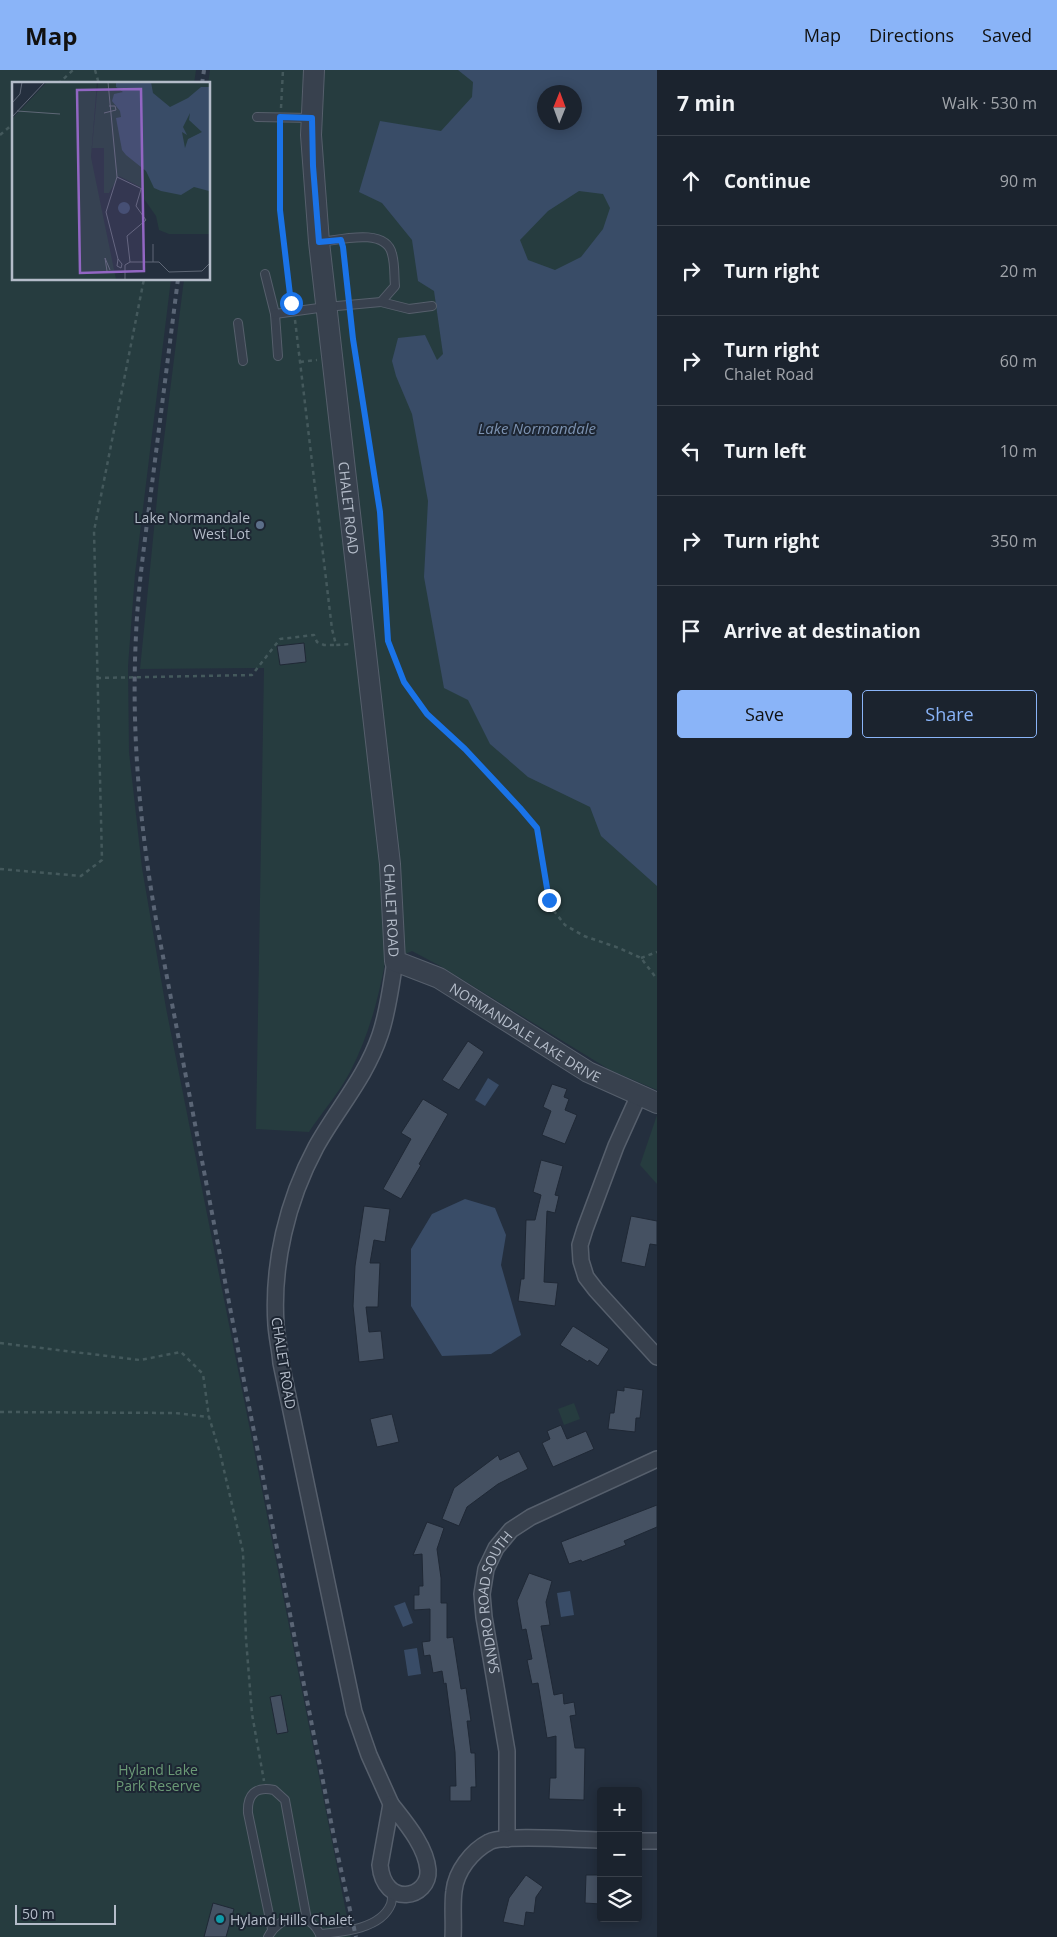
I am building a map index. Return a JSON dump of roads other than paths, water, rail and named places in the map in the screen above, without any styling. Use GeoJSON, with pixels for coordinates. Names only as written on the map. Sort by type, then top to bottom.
{"type":"FeatureCollection","features":[{"type":"Feature","properties":{"kind":"street","name":"CHALET ROAD"},"geometry":{"type":"LineString","coordinates":[[314,70],[313,166],[319,242],[390,864],[395,961],[380,1035],[367,1066],[317,1146],[300,1179],[288,1215],[280,1251],[275,1288],[276,1326],[354,1712],[391,1804],[419,1844],[426,1860],[428,1872],[427,1880],[423,1886],[414,1893],[403,1895],[393,1892]]}},
{"type":"Feature","properties":{"kind":"street","name":"NORMANDALE LAKE DRIVE"},"geometry":{"type":"LineString","coordinates":[[395,961],[439,978],[588,1072],[648,1099]]}},
{"type":"Feature","properties":{"kind":"street"},"geometry":{"type":"LineString","coordinates":[[648,1099],[616,1146],[585,1229],[580,1245],[580,1261],[586,1276],[596,1290],[657,1357]]}},
{"type":"Feature","properties":{"kind":"street","name":"SANDRO ROAD SOUTH"},"geometry":{"type":"LineString","coordinates":[[507,1839],[507,1751],[484,1617],[482,1594],[486,1569],[496,1548],[511,1530],[531,1517],[657,1459]]}},
{"type":"Feature","properties":{"kind":"street"},"geometry":{"type":"LineString","coordinates":[[391,1804],[380,1865],[385,1886],[393,1892]]}},
{"type":"Feature","properties":{"kind":"street"},"geometry":{"type":"LineString","coordinates":[[454,1937],[454,1890],[460,1870],[474,1854],[490,1842],[507,1839],[597,1840]]}},
{"type":"Feature","properties":{"kind":"street"},"geometry":{"type":"LineString","coordinates":[[642,1840],[657,1841]]}},
{"type":"Feature","properties":{"kind":"lane"},"geometry":{"type":"LineString","coordinates":[[257,117],[312,118]]}},
{"type":"Feature","properties":{"kind":"lane"},"geometry":{"type":"LineString","coordinates":[[319,242],[364,237],[381,240],[389,247],[392,252],[395,286],[381,302]]}},
{"type":"Feature","properties":{"kind":"lane"},"geometry":{"type":"LineString","coordinates":[[264,274],[275,314],[278,356]]}},
{"type":"Feature","properties":{"kind":"lane"},"geometry":{"type":"LineString","coordinates":[[275,314],[349,304],[381,302],[409,309],[432,306]]}},
{"type":"Feature","properties":{"kind":"lane"},"geometry":{"type":"LineString","coordinates":[[238,323],[243,361]]}},
{"type":"Feature","properties":{"kind":"lane"},"geometry":{"type":"LineString","coordinates":[[272,1929],[247,1803],[251,1795],[258,1790],[267,1788],[274,1790],[285,1800],[307,1920]]}},
{"type":"Feature","properties":{"kind":"lane"},"geometry":{"type":"LineString","coordinates":[[268,1937],[272,1929],[279,1922],[288,1918],[307,1920],[315,1926],[321,1936],[361,1927],[381,1918],[391,1905],[393,1892]]}},
{"type":"Feature","properties":{"kind":"water","name":"Lake Normandale"},"geometry":{"type":"Polygon","coordinates":[[[458,70],[657,70],[657,886],[601,836],[590,807],[528,777],[490,744],[468,700],[444,688],[424,577],[428,501],[412,414],[396,376],[392,361],[398,338],[425,335],[437,360],[443,354],[434,291],[418,281],[412,240],[382,203],[359,192],[380,121],[441,131],[472,97],[473,82],[458,70]],[[579,191],[548,211],[520,240],[528,260],[555,270],[581,257],[603,229],[610,208],[603,194],[579,191]]]}},
{"type":"Feature","properties":{"kind":"water"},"geometry":{"type":"Polygon","coordinates":[[[488,1078],[499,1085],[485,1106],[475,1100],[488,1078]]]}},
{"type":"Feature","properties":{"kind":"water"},"geometry":{"type":"Polygon","coordinates":[[[465,1199],[495,1208],[506,1235],[501,1265],[521,1335],[491,1354],[442,1356],[411,1306],[411,1249],[432,1214],[465,1199]]]}},
{"type":"Feature","properties":{"kind":"water"},"geometry":{"type":"Polygon","coordinates":[[[570,1591],[574,1615],[561,1617],[557,1593],[570,1591]]]}},
{"type":"Feature","properties":{"kind":"water"},"geometry":{"type":"Polygon","coordinates":[[[405,1602],[413,1623],[403,1627],[394,1606],[405,1602]]]}},
{"type":"Feature","properties":{"kind":"water"},"geometry":{"type":"Polygon","coordinates":[[[417,1648],[421,1674],[408,1676],[404,1650],[417,1648]]]}},
{"type":"Feature","properties":{"kind":"railway"},"geometry":{"type":"LineString","coordinates":[[202,82],[204,70]]}},
{"type":"Feature","properties":{"kind":"railway"},"geometry":{"type":"LineString","coordinates":[[178,280],[144,546],[137,617],[135,708],[138,780],[146,853],[157,925],[245,1386],[336,1847],[356,1937]]}},
{"type":"Feature","properties":{"kind":"place","name":"Lake Normandale West Lot"},"geometry":{"type":"Point","coordinates":[260,525]}},
{"type":"Feature","properties":{"kind":"place","name":"Hyland Hills Chalet"},"geometry":{"type":"Point","coordinates":[220,1919]}},
{"type":"Feature","properties":{"kind":"park label","name":"Hyland Lake Park Reserve"},"geometry":{"type":"Point","coordinates":[158,1778]}}]}
